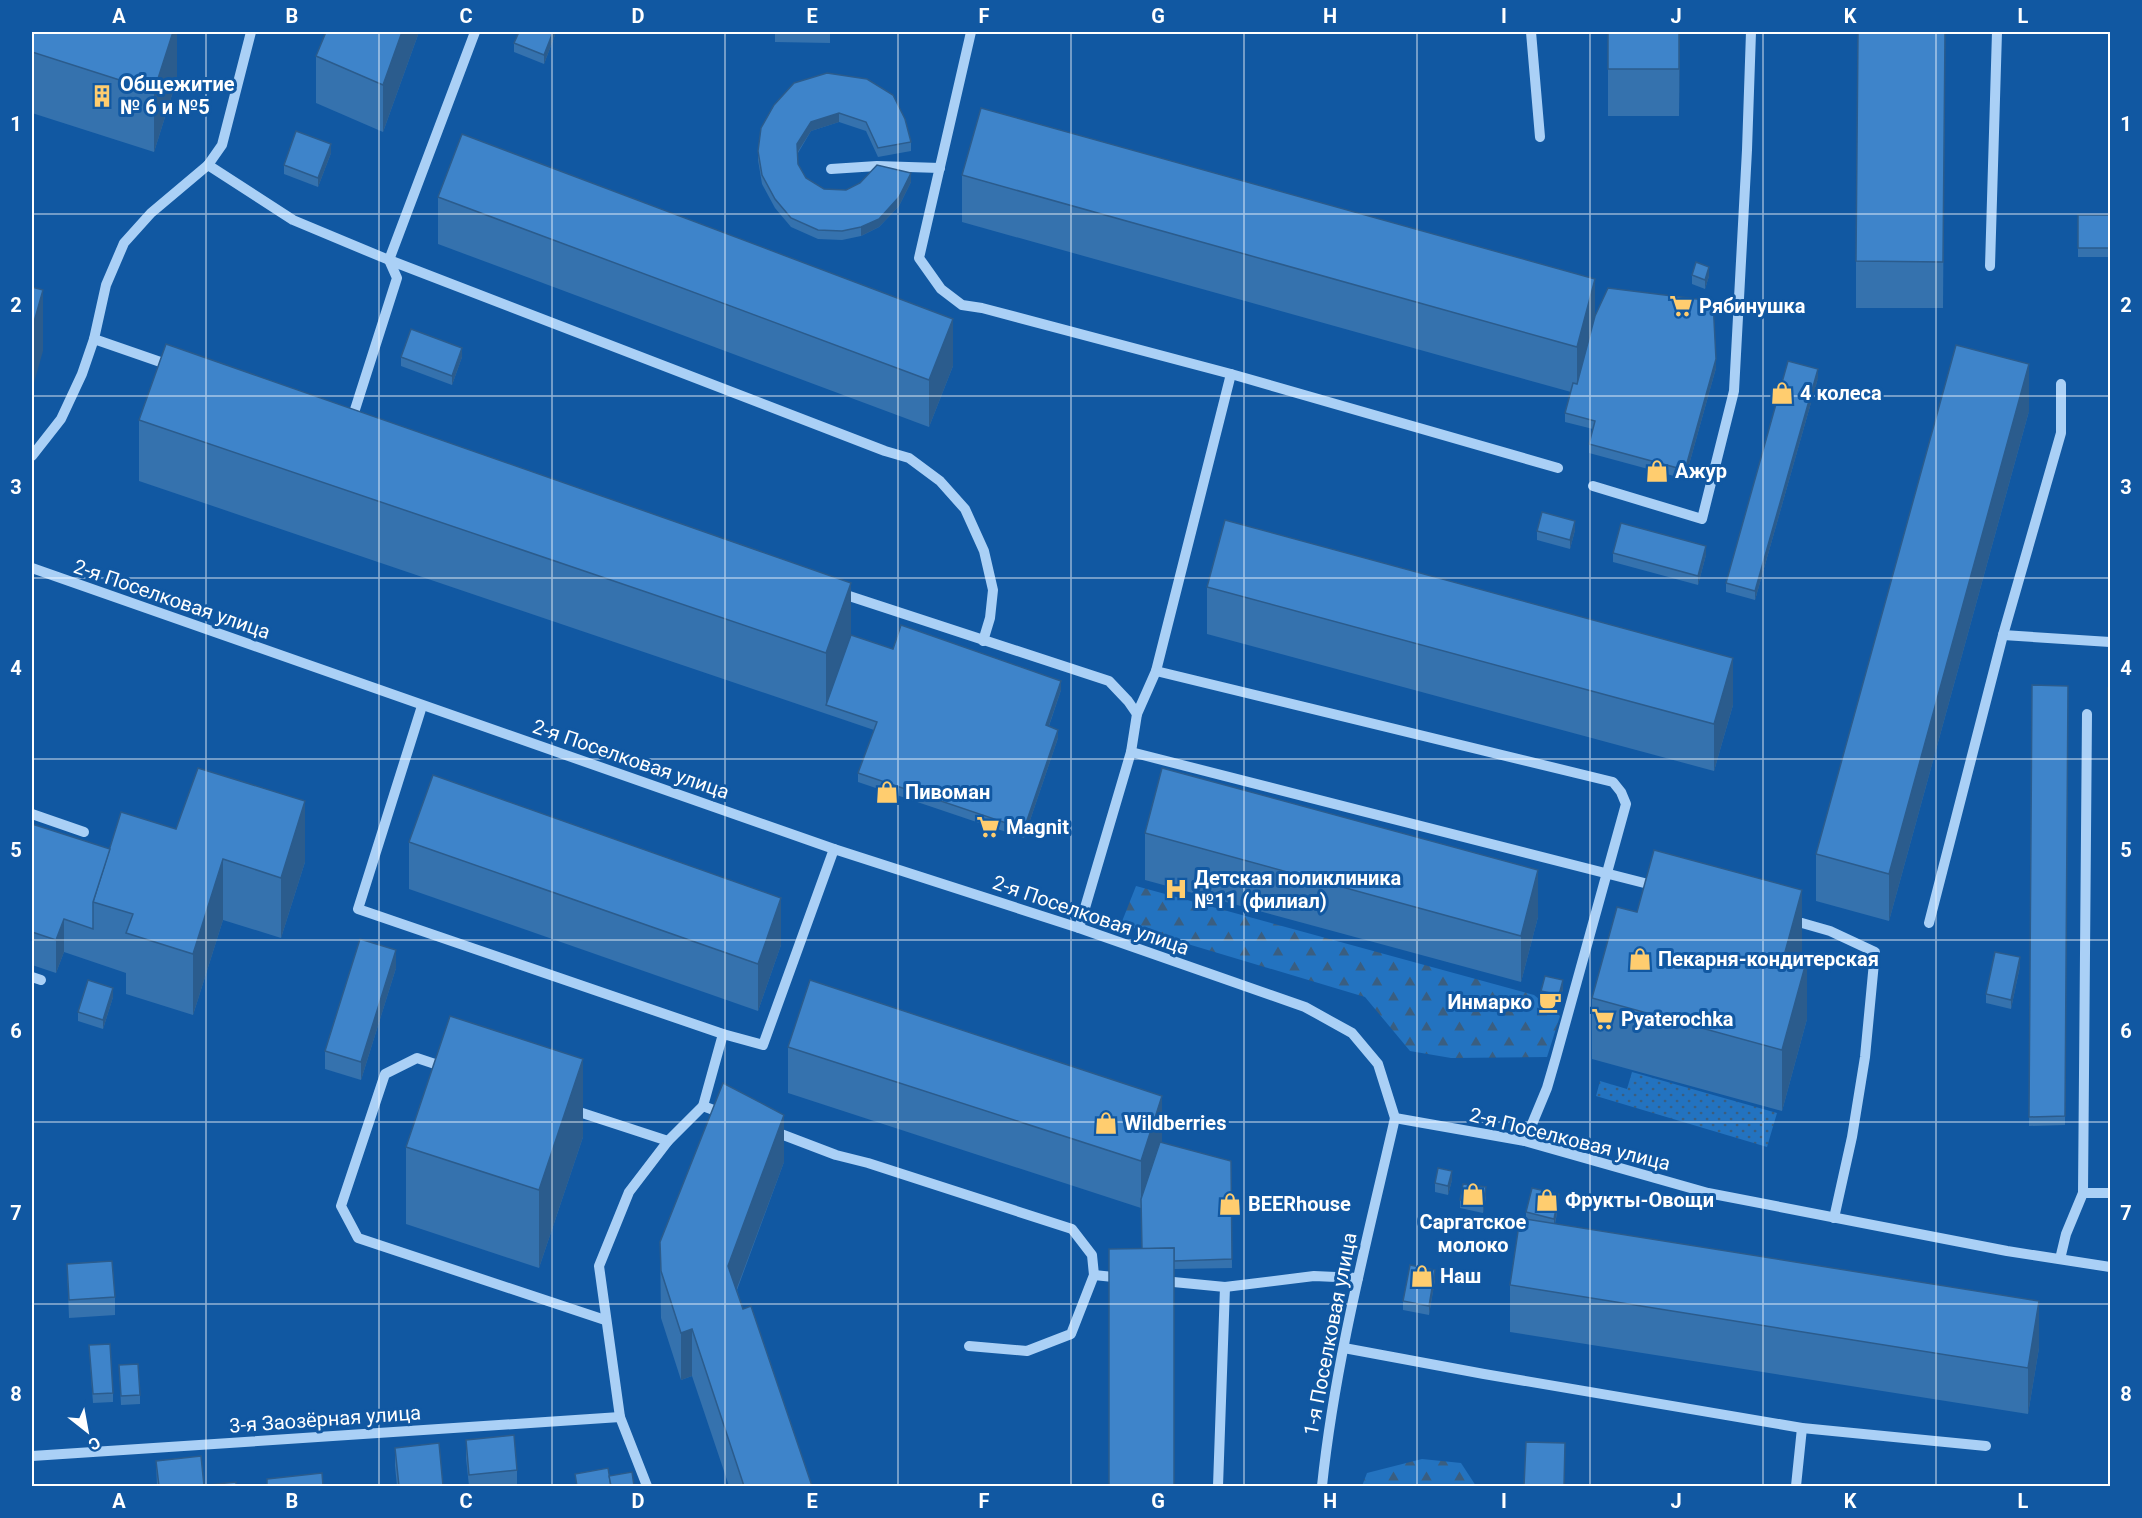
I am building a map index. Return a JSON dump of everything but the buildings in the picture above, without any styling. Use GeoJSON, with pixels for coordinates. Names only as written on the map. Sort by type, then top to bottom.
{"type":"FeatureCollection","features":[{"type":"Feature","properties":{"kind":"street"},"geometry":{"type":"LineString","coordinates":[[32,456],[61,419],[82,374],[94,339],[106,285],[124,243],[151,213],[208,165],[222,145],[251,32]]}},
{"type":"Feature","properties":{"kind":"street"},"geometry":{"type":"LineString","coordinates":[[349,429],[397,278],[390,260],[475,32]]}},
{"type":"Feature","properties":{"kind":"street"},"geometry":{"type":"LineString","coordinates":[[971,32],[919,258],[941,289],[962,304],[1232,374],[1558,468]]}},
{"type":"Feature","properties":{"kind":"street"},"geometry":{"type":"LineString","coordinates":[[1531,32],[1540,137]]}},
{"type":"Feature","properties":{"kind":"street"},"geometry":{"type":"LineString","coordinates":[[1593,486],[1702,519],[1734,391],[1747,150],[1750,32]]}},
{"type":"Feature","properties":{"kind":"street"},"geometry":{"type":"LineString","coordinates":[[1990,266],[1997,32]]}},
{"type":"Feature","properties":{"kind":"street"},"geometry":{"type":"LineString","coordinates":[[208,165],[293,220],[390,260],[873,447],[909,458],[940,481],[965,509],[984,551],[993,590],[990,618],[983,641]]}},
{"type":"Feature","properties":{"kind":"street"},"geometry":{"type":"LineString","coordinates":[[831,169],[877,166],[940,168]]}},
{"type":"Feature","properties":{"kind":"street"},"geometry":{"type":"LineString","coordinates":[[94,339],[183,370]]}},
{"type":"Feature","properties":{"kind":"street"},"geometry":{"type":"LineString","coordinates":[[1079,928],[1131,752],[1137,714],[1156,671],[1232,374]]}},
{"type":"Feature","properties":{"kind":"street"},"geometry":{"type":"LineString","coordinates":[[1929,923],[2003,635],[2061,433],[2061,384]]}},
{"type":"Feature","properties":{"kind":"street"},"geometry":{"type":"LineString","coordinates":[[338,425],[360,432]]}},
{"type":"Feature","properties":{"kind":"street","name":"2-я Поселковая улица"},"geometry":{"type":"LineString","coordinates":[[32,571],[834,849],[1079,928],[1305,1007],[1352,1033],[1378,1064],[1395,1118],[1525,1142],[1708,1193],[2110,1267]]}},
{"type":"Feature","properties":{"kind":"street"},"geometry":{"type":"LineString","coordinates":[[825,588],[1109,681],[1128,700],[1137,714]]}},
{"type":"Feature","properties":{"kind":"street"},"geometry":{"type":"LineString","coordinates":[[2003,635],[2110,642]]}},
{"type":"Feature","properties":{"kind":"street"},"geometry":{"type":"LineString","coordinates":[[1156,671],[1613,782],[1621,792],[1626,804],[1547,1088],[1525,1142]]}},
{"type":"Feature","properties":{"kind":"street"},"geometry":{"type":"LineString","coordinates":[[422,706],[358,909],[723,1034],[763,1045],[834,849]]}},
{"type":"Feature","properties":{"kind":"street"},"geometry":{"type":"LineString","coordinates":[[2060,1259],[2066,1234],[2083,1192],[2088,714]]}},
{"type":"Feature","properties":{"kind":"street"},"geometry":{"type":"LineString","coordinates":[[1131,752],[1672,890]]}},
{"type":"Feature","properties":{"kind":"street"},"geometry":{"type":"LineString","coordinates":[[32,814],[84,832]]}},
{"type":"Feature","properties":{"kind":"street"},"geometry":{"type":"LineString","coordinates":[[1773,916],[1830,931],[1875,952],[1865,1057],[1852,1137],[1834,1218]]}},
{"type":"Feature","properties":{"kind":"street"},"geometry":{"type":"LineString","coordinates":[[647,1486],[620,1417],[599,1266],[629,1192],[668,1141],[703,1106],[723,1034]]}},
{"type":"Feature","properties":{"kind":"street"},"geometry":{"type":"LineString","coordinates":[[461,1073],[417,1058],[385,1074],[341,1206],[358,1238],[605,1320]]}},
{"type":"Feature","properties":{"kind":"street"},"geometry":{"type":"LineString","coordinates":[[559,1105],[668,1141]]}},
{"type":"Feature","properties":{"kind":"street"},"geometry":{"type":"LineString","coordinates":[[703,1106],[736,1118]]}},
{"type":"Feature","properties":{"kind":"street","name":"1-я Поселковая улица"},"geometry":{"type":"LineString","coordinates":[[1322,1486],[1328,1434],[1344,1348],[1395,1118]]}},
{"type":"Feature","properties":{"kind":"street"},"geometry":{"type":"LineString","coordinates":[[758,1126],[836,1155],[868,1162],[1072,1228],[1092,1255],[1094,1275],[1071,1334],[1027,1352],[969,1346]]}},
{"type":"Feature","properties":{"kind":"street"},"geometry":{"type":"LineString","coordinates":[[2083,1192],[2110,1193]]}},
{"type":"Feature","properties":{"kind":"street"},"geometry":{"type":"LineString","coordinates":[[1094,1275],[1129,1278]]}},
{"type":"Feature","properties":{"kind":"street"},"geometry":{"type":"LineString","coordinates":[[1153,1280],[1225,1287],[1314,1276],[1358,1278]]}},
{"type":"Feature","properties":{"kind":"street"},"geometry":{"type":"LineString","coordinates":[[1218,1486],[1225,1287]]}},
{"type":"Feature","properties":{"kind":"street"},"geometry":{"type":"LineString","coordinates":[[1344,1348],[1802,1428],[1986,1446]]}},
{"type":"Feature","properties":{"kind":"street","name":"3-я Заозёрная улица"},"geometry":{"type":"LineString","coordinates":[[32,1456],[620,1417]]}},
{"type":"Feature","properties":{"kind":"street"},"geometry":{"type":"LineString","coordinates":[[1796,1486],[1802,1428]]}},
{"type":"Feature","properties":{"kind":"green space"},"geometry":{"type":"Polygon","coordinates":[[[1136,886],[1534,995],[1560,1016],[1547,1057],[1451,1058],[1410,1051],[1365,997],[1121,924],[1136,886]]]}},
{"type":"Feature","properties":{"kind":"green space"},"geometry":{"type":"Polygon","coordinates":[[[1632,1072],[1777,1113],[1767,1147],[1596,1096],[1600,1081],[1627,1089],[1632,1072]]]}},
{"type":"Feature","properties":{"kind":"green space"},"geometry":{"type":"Polygon","coordinates":[[[1422,1459],[1461,1463],[1476,1486],[1362,1486],[1367,1473],[1422,1459]]]}},
{"type":"Feature","properties":{"kind":"place","name":"Общежитие № 6 и №5"},"geometry":{"type":"Point","coordinates":[102,96]}},
{"type":"Feature","properties":{"kind":"place","name":"Рябинушка"},"geometry":{"type":"Point","coordinates":[1681,306]}},
{"type":"Feature","properties":{"kind":"place","name":"4 колеса"},"geometry":{"type":"Point","coordinates":[1782,393]}},
{"type":"Feature","properties":{"kind":"place","name":"Ажур"},"geometry":{"type":"Point","coordinates":[1657,471]}},
{"type":"Feature","properties":{"kind":"place","name":"Пивоман"},"geometry":{"type":"Point","coordinates":[887,792]}},
{"type":"Feature","properties":{"kind":"place","name":"Magnit"},"geometry":{"type":"Point","coordinates":[988,827]}},
{"type":"Feature","properties":{"kind":"place","name":"Детская поликлиника №11 (филиал)"},"geometry":{"type":"Point","coordinates":[1176,889]}},
{"type":"Feature","properties":{"kind":"place","name":"Пекарня-кондитерская"},"geometry":{"type":"Point","coordinates":[1640,959]}},
{"type":"Feature","properties":{"kind":"place","name":"Инмарко"},"geometry":{"type":"Point","coordinates":[1550,1002]}},
{"type":"Feature","properties":{"kind":"place","name":"Pyaterochka"},"geometry":{"type":"Point","coordinates":[1603,1019]}},
{"type":"Feature","properties":{"kind":"place","name":"Wildberries"},"geometry":{"type":"Point","coordinates":[1106,1123]}},
{"type":"Feature","properties":{"kind":"place","name":"Саргатское молоко"},"geometry":{"type":"Point","coordinates":[1473,1194]}},
{"type":"Feature","properties":{"kind":"place","name":"Фрукты-Овощи"},"geometry":{"type":"Point","coordinates":[1547,1200]}},
{"type":"Feature","properties":{"kind":"place","name":"BEERhouse"},"geometry":{"type":"Point","coordinates":[1230,1204]}},
{"type":"Feature","properties":{"kind":"place","name":"Наш"},"geometry":{"type":"Point","coordinates":[1422,1276]}}]}
